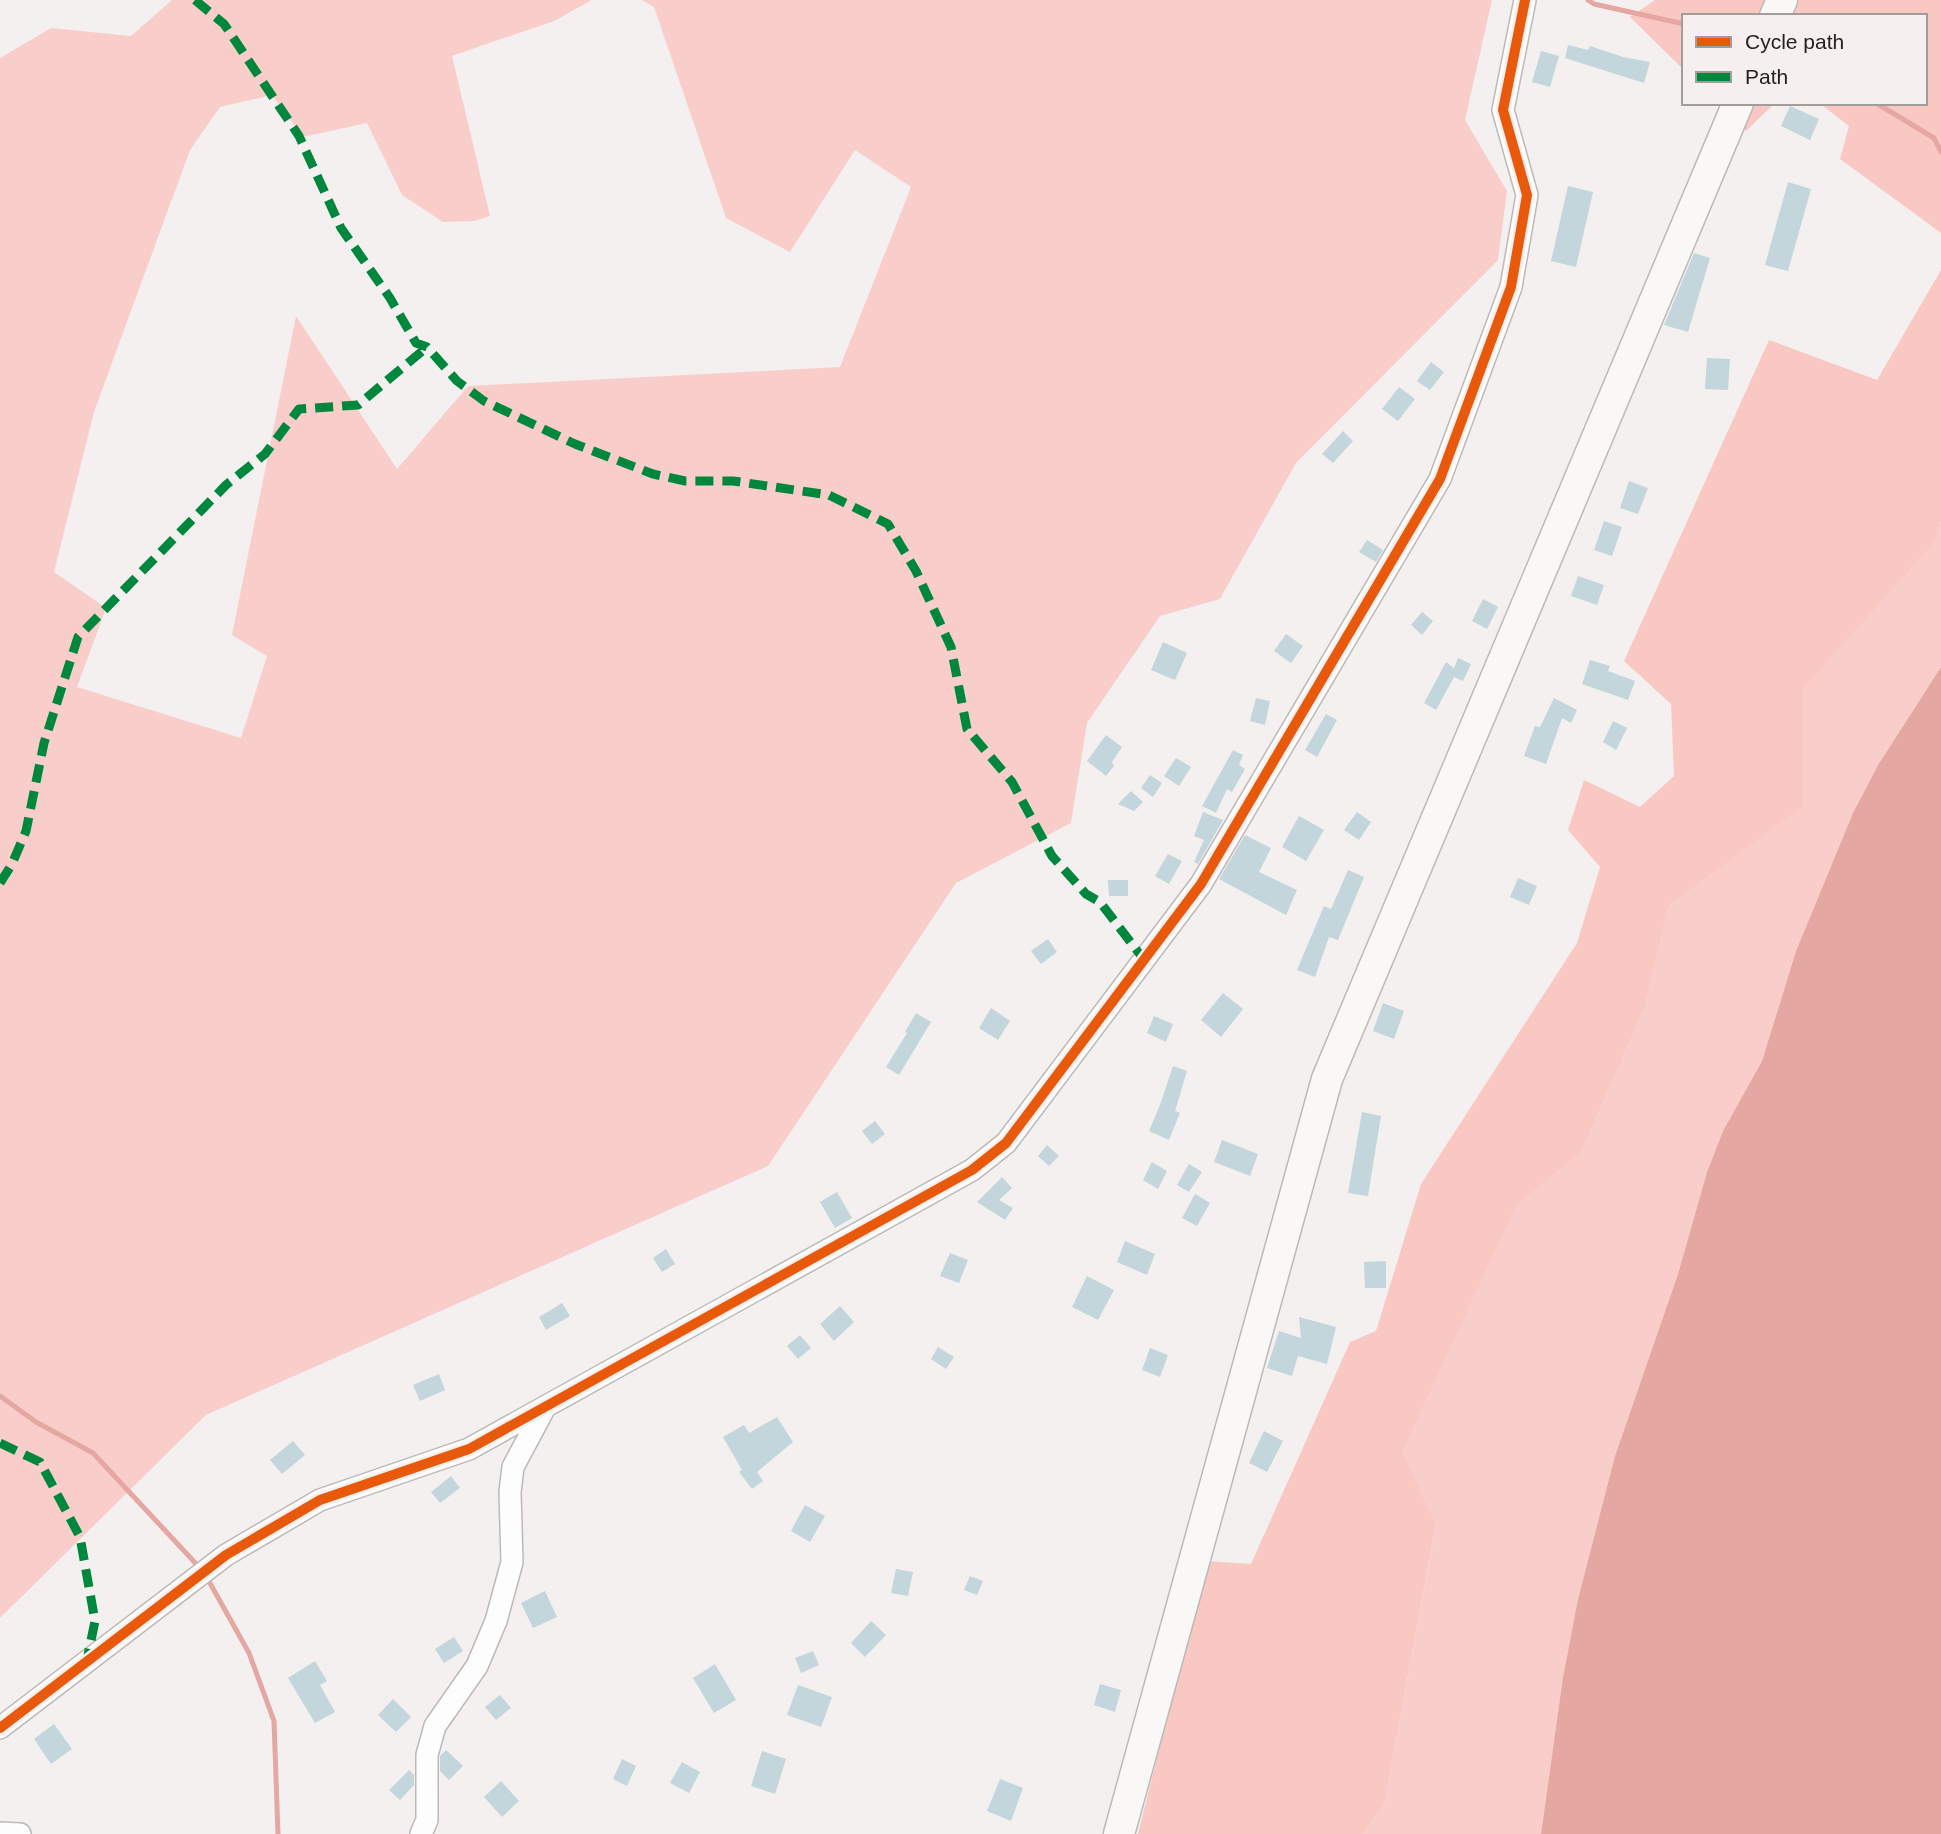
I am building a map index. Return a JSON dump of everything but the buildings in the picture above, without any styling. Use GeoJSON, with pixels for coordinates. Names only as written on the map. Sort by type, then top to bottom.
{"type":"FeatureCollection","features":[{"type":"Feature","properties":{"kind":"street"},"geometry":{"type":"LineString","coordinates":[[0,1728],[226,1555],[320,1500],[469,1449],[972,1170],[1006,1143],[1146,961],[1201,884],[1440,479],[1511,287],[1527,195],[1503,110],[1525,0]]}},
{"type":"Feature","properties":{"kind":"street"},"geometry":{"type":"LineString","coordinates":[[1119,1834],[1327,1079],[1737,105]]}},
{"type":"Feature","properties":{"kind":"street"},"geometry":{"type":"LineString","coordinates":[[421,1834],[427,1820],[428,1755],[435,1726],[477,1666],[496,1621],[512,1562],[510,1492],[513,1467],[546,1406]]}},
{"type":"Feature","properties":{"kind":"street"},"geometry":{"type":"LineString","coordinates":[[0,1833],[20,1834]]}},
{"type":"Feature","properties":{"kind":"shaded area"},"geometry":{"type":"Polygon","coordinates":[[[172,0],[592,0],[554,21],[452,56],[490,216],[475,221],[443,222],[402,195],[367,123],[303,137],[272,95],[220,107],[190,150],[94,412],[54,572],[106,608],[77,687],[241,738],[267,656],[232,635],[296,316],[397,469],[468,386],[840,367],[911,187],[855,150],[790,252],[726,218],[654,7],[642,0],[1492,0],[1465,120],[1507,191],[1498,260],[1296,463],[1220,599],[1160,616],[1087,723],[1071,823],[956,883],[768,1166],[206,1415],[0,1618],[0,58],[51,28],[131,36],[172,0]]]}},
{"type":"Feature","properties":{"kind":"shaded area"},"geometry":{"type":"Polygon","coordinates":[[[1655,0],[1941,0],[1941,233],[1840,159],[1849,126],[1822,105],[1927,105],[1927,14],[1682,14],[1682,68],[1630,17],[1655,0]]]}},
{"type":"Feature","properties":{"kind":"shaded area"},"geometry":{"type":"Polygon","coordinates":[[[1720,105],[1773,105],[1746,131],[1720,105]]]}},
{"type":"Feature","properties":{"kind":"shaded area"},"geometry":{"type":"Polygon","coordinates":[[[1941,270],[1941,521],[1936,541],[1803,689],[1803,806],[1669,906],[1645,1007],[1581,1153],[1517,1204],[1403,1452],[1436,1524],[1384,1805],[1363,1834],[1138,1834],[1206,1561],[1251,1564],[1350,1342],[1376,1331],[1421,1184],[1577,943],[1600,867],[1568,830],[1584,780],[1640,807],[1674,776],[1671,704],[1624,661],[1769,340],[1877,380],[1941,270]]]}},
{"type":"Feature","properties":{"kind":"shaded area"},"geometry":{"type":"Polygon","coordinates":[[[1941,521],[1941,667],[1878,765],[1853,813],[1796,951],[1762,1061],[1723,1131],[1707,1172],[1678,1274],[1615,1456],[1578,1599],[1563,1677],[1541,1834],[1363,1834],[1384,1805],[1436,1525],[1403,1452],[1517,1203],[1581,1153],[1645,1007],[1669,906],[1802,806],[1802,689],[1936,541],[1941,521]]]}},
{"type":"Feature","properties":{"kind":"shaded area"},"geometry":{"type":"Polygon","coordinates":[[[1941,667],[1941,1834],[1541,1834],[1563,1677],[1578,1599],[1615,1456],[1678,1274],[1707,1172],[1723,1131],[1762,1061],[1796,951],[1853,813],[1878,765],[1941,667]]]}},
{"type":"Feature","properties":{"kind":"waterway"},"geometry":{"type":"LineString","coordinates":[[1588,0],[1594,4],[1682,24]]}},
{"type":"Feature","properties":{"kind":"waterway"},"geometry":{"type":"LineString","coordinates":[[1879,105],[1934,138],[1941,152]]}},
{"type":"Feature","properties":{"kind":"waterway"},"geometry":{"type":"LineString","coordinates":[[0,1396],[36,1422],[93,1453],[200,1568]]}},
{"type":"Feature","properties":{"kind":"waterway"},"geometry":{"type":"LineString","coordinates":[[206,1576],[249,1653],[274,1721],[278,1834]]}},
{"type":"Feature","properties":{"kind":"marked path"},"geometry":{"type":"LineString","coordinates":[[195,0],[224,24],[299,136],[341,228],[390,298],[416,343],[427,347],[457,381],[484,401],[575,444],[653,474],[685,481],[733,481],[829,495],[888,524],[916,571],[951,647],[967,729],[1012,782],[1052,856],[1086,894],[1100,902],[1145,961]]}},
{"type":"Feature","properties":{"kind":"marked path"},"geometry":{"type":"LineString","coordinates":[[0,883],[12,864],[26,831],[44,743],[78,637],[226,485],[265,454],[299,409],[358,405],[427,347]]}},
{"type":"Feature","properties":{"kind":"marked path"},"geometry":{"type":"LineString","coordinates":[[0,1443],[40,1462],[80,1537],[95,1621],[87,1660]]}},
{"type":"Feature","properties":{"kind":"cycle path"},"geometry":{"type":"LineString","coordinates":[[0,1728],[226,1555],[320,1500],[469,1449],[972,1170],[1006,1143],[1201,884],[1440,479],[1511,287],[1527,195],[1503,110],[1525,0]]}}]}
